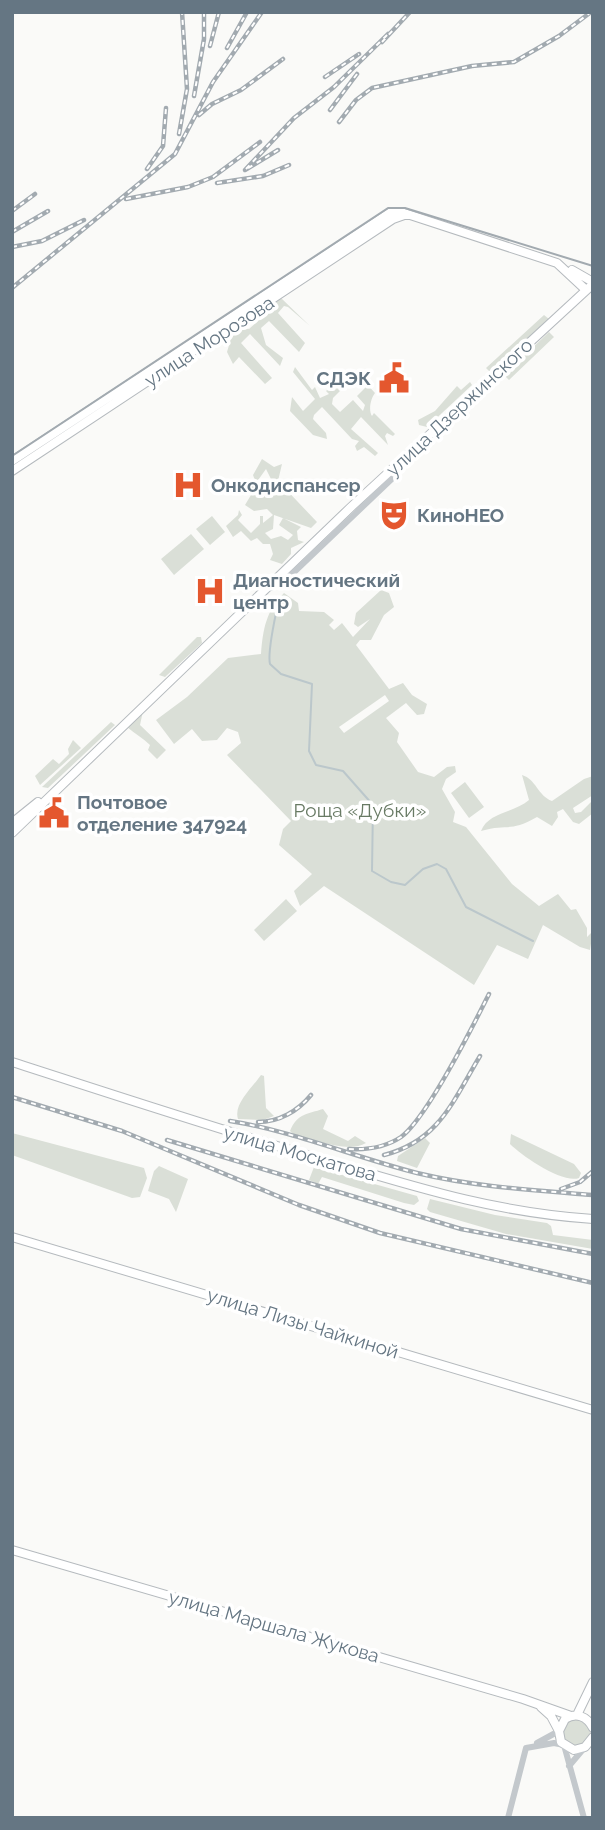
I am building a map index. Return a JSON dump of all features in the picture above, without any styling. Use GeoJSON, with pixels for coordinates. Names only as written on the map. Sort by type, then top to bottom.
{"type":"FeatureCollection","features":[{"type":"Feature","properties":{"kind":"main road","name":"улица Морозова"},"geometry":{"type":"LineString","coordinates":[[12,471],[280,289],[400,214],[557,263],[590,285]]}},
{"type":"Feature","properties":{"kind":"main road","name":"улица Дзержинского"},"geometry":{"type":"LineString","coordinates":[[12,834],[407,455],[590,285]]}},
{"type":"Feature","properties":{"kind":"main road","name":"улица Морозова"},"geometry":{"type":"LineString","coordinates":[[12,461],[146,378]]}},
{"type":"Feature","properties":{"kind":"main road","name":"улица Дзержинского"},"geometry":{"type":"LineString","coordinates":[[12,823],[52,793]]}},
{"type":"Feature","properties":{"kind":"main road","name":"улица Москатова"},"geometry":{"type":"LineString","coordinates":[[12,1062],[211,1127],[458,1200],[505,1210],[593,1219]]}},
{"type":"Feature","properties":{"kind":"main road","name":"улица Лизы Чайкиной"},"geometry":{"type":"LineString","coordinates":[[12,1237],[593,1410]]}},
{"type":"Feature","properties":{"kind":"main road","name":"улица Маршала Жукова"},"geometry":{"type":"LineString","coordinates":[[12,1550],[587,1719]]}},
{"type":"Feature","properties":{"kind":"main road"},"geometry":{"type":"LineString","coordinates":[[559,1731],[563,1721],[574,1716],[583,1707],[593,1682]]}},
{"type":"Feature","properties":{"kind":"main road"},"geometry":{"type":"LineString","coordinates":[[536,1703],[551,1716],[564,1745],[574,1750],[585,1747],[593,1737]]}},
{"type":"Feature","properties":{"kind":"main road"},"geometry":{"type":"LineString","coordinates":[[583,1707],[593,1728]]}},
{"type":"Feature","properties":{"kind":"street"},"geometry":{"type":"LineString","coordinates":[[508,1818],[526,1748],[559,1731]]}},
{"type":"Feature","properties":{"kind":"street"},"geometry":{"type":"LineString","coordinates":[[526,1748],[554,1743],[564,1745],[584,1818]]}},
{"type":"Feature","properties":{"kind":"street"},"geometry":{"type":"LineString","coordinates":[[569,1766],[585,1747]]}},
{"type":"Feature","properties":{"kind":"green space"},"geometry":{"type":"Polygon","coordinates":[[[281,298],[310,326],[288,307],[284,306],[278,313],[305,343],[299,352],[269,321],[261,328],[266,345],[283,358],[280,366],[250,334],[241,343],[272,378],[265,384],[239,357],[233,364],[227,352],[232,335],[245,328],[249,329],[267,313],[264,310],[271,309],[270,305],[281,298]]]}},
{"type":"Feature","properties":{"kind":"green space"},"geometry":{"type":"Polygon","coordinates":[[[544,315],[549,319],[490,372],[486,368],[544,315]]]}},
{"type":"Feature","properties":{"kind":"green space"},"geometry":{"type":"Polygon","coordinates":[[[549,332],[554,337],[509,380],[504,375],[549,332]]]}},
{"type":"Feature","properties":{"kind":"green space"},"geometry":{"type":"Polygon","coordinates":[[[295,367],[312,390],[315,387],[320,398],[329,394],[326,391],[341,377],[350,381],[333,398],[332,404],[340,412],[353,400],[363,411],[365,405],[357,396],[365,388],[363,380],[375,393],[370,404],[372,416],[374,413],[395,434],[393,436],[387,433],[385,436],[388,445],[361,417],[351,429],[378,453],[375,456],[364,447],[357,451],[355,446],[359,441],[352,439],[322,407],[313,419],[326,433],[327,439],[313,435],[290,411],[292,397],[303,411],[315,399],[293,372],[295,367]]]}},
{"type":"Feature","properties":{"kind":"green space"},"geometry":{"type":"Polygon","coordinates":[[[470,382],[472,385],[427,427],[419,425],[418,420],[435,411],[457,386],[461,390],[470,382]]]}},
{"type":"Feature","properties":{"kind":"green space"},"geometry":{"type":"Polygon","coordinates":[[[262,459],[274,467],[282,464],[278,481],[317,522],[311,528],[284,519],[301,527],[297,531],[298,540],[304,542],[291,548],[291,554],[282,564],[270,560],[273,554],[270,544],[263,544],[257,538],[251,541],[241,531],[233,537],[226,526],[238,515],[239,510],[242,515],[238,520],[251,533],[260,524],[260,516],[263,516],[263,523],[273,515],[267,509],[254,511],[245,505],[251,495],[246,493],[249,490],[247,486],[265,483],[271,479],[266,469],[256,483],[253,475],[262,459]],[[274,515],[273,529],[265,533],[271,539],[281,536],[288,540],[293,535],[279,525],[283,518],[274,515]]]}},
{"type":"Feature","properties":{"kind":"green space"},"geometry":{"type":"Polygon","coordinates":[[[212,516],[225,532],[210,545],[196,529],[212,516]]]}},
{"type":"Feature","properties":{"kind":"green space"},"geometry":{"type":"Polygon","coordinates":[[[191,534],[204,549],[174,575],[161,559],[191,534]]]}},
{"type":"Feature","properties":{"kind":"green space","name":"Роща «Дубки»"},"geometry":{"type":"Polygon","coordinates":[[[381,590],[389,593],[394,607],[384,615],[371,640],[360,640],[356,645],[389,689],[403,683],[412,695],[427,704],[424,714],[417,715],[406,703],[386,718],[399,733],[397,742],[418,772],[434,777],[447,767],[455,766],[456,772],[446,779],[442,789],[455,812],[453,822],[466,827],[512,884],[539,906],[558,894],[571,910],[576,909],[587,928],[587,937],[593,931],[590,950],[543,925],[528,959],[497,945],[474,985],[324,886],[300,906],[294,891],[312,874],[279,845],[283,829],[291,821],[227,755],[241,743],[238,732],[227,728],[217,740],[202,741],[192,729],[174,744],[156,720],[187,697],[228,658],[261,654],[266,621],[284,593],[298,603],[299,611],[324,612],[334,620],[329,625],[334,630],[342,623],[353,637],[370,619],[358,627],[354,624],[356,613],[381,590]],[[385,695],[339,727],[344,733],[389,701],[385,695]]]}},
{"type":"Feature","properties":{"kind":"green space"},"geometry":{"type":"Polygon","coordinates":[[[197,637],[201,637],[202,643],[165,677],[159,675],[197,637]]]}},
{"type":"Feature","properties":{"kind":"green space"},"geometry":{"type":"Polygon","coordinates":[[[143,711],[140,725],[166,750],[157,759],[148,750],[150,745],[127,727],[143,711]]]}},
{"type":"Feature","properties":{"kind":"green space"},"geometry":{"type":"Polygon","coordinates":[[[111,722],[115,725],[48,788],[42,787],[111,722]]]}},
{"type":"Feature","properties":{"kind":"green space"},"geometry":{"type":"Polygon","coordinates":[[[73,740],[81,748],[40,785],[35,776],[53,759],[59,764],[69,754],[68,749],[73,740]]]}},
{"type":"Feature","properties":{"kind":"green space"},"geometry":{"type":"Polygon","coordinates":[[[522,775],[531,780],[547,799],[552,801],[584,779],[593,776],[593,795],[573,808],[575,813],[581,812],[593,800],[593,813],[579,824],[573,822],[563,809],[557,812],[558,817],[552,826],[537,817],[514,826],[481,831],[495,816],[529,800],[522,775]]]}},
{"type":"Feature","properties":{"kind":"green space"},"geometry":{"type":"Polygon","coordinates":[[[465,782],[484,807],[469,818],[451,793],[465,782]]]}},
{"type":"Feature","properties":{"kind":"green space"},"geometry":{"type":"Polygon","coordinates":[[[286,899],[297,911],[264,941],[254,930],[286,899]]]}},
{"type":"Feature","properties":{"kind":"green space"},"geometry":{"type":"Polygon","coordinates":[[[261,1075],[264,1076],[266,1108],[274,1116],[263,1120],[238,1119],[238,1107],[261,1075]]]}},
{"type":"Feature","properties":{"kind":"green space"},"geometry":{"type":"Polygon","coordinates":[[[323,1109],[328,1116],[323,1129],[348,1141],[355,1136],[366,1143],[359,1146],[341,1146],[295,1136],[290,1131],[300,1117],[323,1109]]]}},
{"type":"Feature","properties":{"kind":"green space"},"geometry":{"type":"Polygon","coordinates":[[[12,1133],[144,1168],[147,1178],[140,1197],[132,1198],[12,1155],[12,1133]]]}},
{"type":"Feature","properties":{"kind":"green space"},"geometry":{"type":"Polygon","coordinates":[[[511,1134],[574,1164],[581,1173],[579,1178],[563,1177],[533,1162],[510,1144],[511,1134]]]}},
{"type":"Feature","properties":{"kind":"green space"},"geometry":{"type":"Polygon","coordinates":[[[425,1138],[430,1143],[417,1168],[397,1161],[398,1156],[425,1138]]]}},
{"type":"Feature","properties":{"kind":"green space"},"geometry":{"type":"Polygon","coordinates":[[[159,1166],[188,1179],[176,1212],[169,1199],[148,1191],[154,1171],[159,1166]]]}},
{"type":"Feature","properties":{"kind":"green space"},"geometry":{"type":"Polygon","coordinates":[[[314,1167],[417,1196],[419,1201],[414,1205],[404,1203],[322,1177],[318,1184],[309,1180],[314,1167]]]}},
{"type":"Feature","properties":{"kind":"green space"},"geometry":{"type":"Polygon","coordinates":[[[430,1199],[495,1215],[547,1223],[551,1226],[553,1235],[593,1240],[593,1249],[506,1234],[430,1212],[427,1209],[430,1199]]]}},
{"type":"Feature","properties":{"kind":"green space"},"geometry":{"type":"Polygon","coordinates":[[[576,1719],[586,1723],[590,1733],[586,1743],[576,1747],[566,1743],[562,1733],[566,1723],[576,1719]]]}},
{"type":"Feature","properties":{"kind":"waterway"},"geometry":{"type":"LineString","coordinates":[[279,599],[270,664],[281,674],[312,684],[309,751],[316,765],[343,771],[373,805],[372,871],[391,882],[405,885],[423,869],[437,864],[446,869],[466,907],[533,941]]}},
{"type":"Feature","properties":{"kind":"tram line"},"geometry":{"type":"LineString","coordinates":[[12,456],[388,208],[405,208],[593,266]]}},
{"type":"Feature","properties":{"kind":"railway"},"geometry":{"type":"LineString","coordinates":[[179,134],[187,89],[182,12]]}},
{"type":"Feature","properties":{"kind":"railway"},"geometry":{"type":"LineString","coordinates":[[194,96],[204,39],[204,12]]}},
{"type":"Feature","properties":{"kind":"railway"},"geometry":{"type":"LineString","coordinates":[[210,46],[219,12]]}},
{"type":"Feature","properties":{"kind":"railway"},"geometry":{"type":"LineString","coordinates":[[227,48],[247,12]]}},
{"type":"Feature","properties":{"kind":"railway"},"geometry":{"type":"LineString","coordinates":[[12,288],[175,154],[213,82],[262,12]]}},
{"type":"Feature","properties":{"kind":"railway"},"geometry":{"type":"LineString","coordinates":[[382,42],[410,12]]}},
{"type":"Feature","properties":{"kind":"railway"},"geometry":{"type":"LineString","coordinates":[[339,122],[356,100],[372,88],[472,66],[514,62],[559,36],[591,12]]}},
{"type":"Feature","properties":{"kind":"railway"},"geometry":{"type":"LineString","coordinates":[[278,150],[245,170],[294,118],[334,87],[388,34]]}},
{"type":"Feature","properties":{"kind":"railway"},"geometry":{"type":"LineString","coordinates":[[325,77],[359,54]]}},
{"type":"Feature","properties":{"kind":"railway"},"geometry":{"type":"LineString","coordinates":[[199,115],[212,104],[241,90],[283,59]]}},
{"type":"Feature","properties":{"kind":"railway"},"geometry":{"type":"LineString","coordinates":[[330,110],[357,74]]}},
{"type":"Feature","properties":{"kind":"railway"},"geometry":{"type":"LineString","coordinates":[[147,169],[163,146],[166,108]]}},
{"type":"Feature","properties":{"kind":"railway"},"geometry":{"type":"LineString","coordinates":[[126,199],[188,187],[213,177],[260,142]]}},
{"type":"Feature","properties":{"kind":"railway"},"geometry":{"type":"LineString","coordinates":[[217,183],[263,176],[289,165]]}},
{"type":"Feature","properties":{"kind":"railway"},"geometry":{"type":"LineString","coordinates":[[12,211],[35,194]]}},
{"type":"Feature","properties":{"kind":"railway"},"geometry":{"type":"LineString","coordinates":[[12,232],[48,211]]}},
{"type":"Feature","properties":{"kind":"railway"},"geometry":{"type":"LineString","coordinates":[[12,247],[42,241],[84,220]]}},
{"type":"Feature","properties":{"kind":"railway"},"geometry":{"type":"LineString","coordinates":[[349,1149],[389,1143],[412,1127],[449,1070],[489,994]]}},
{"type":"Feature","properties":{"kind":"railway"},"geometry":{"type":"LineString","coordinates":[[384,1155],[403,1149],[431,1129],[452,1103],[480,1056]]}},
{"type":"Feature","properties":{"kind":"railway"},"geometry":{"type":"LineString","coordinates":[[258,1122],[288,1114],[311,1095]]}},
{"type":"Feature","properties":{"kind":"railway"},"geometry":{"type":"LineString","coordinates":[[12,1097],[122,1131],[299,1205],[380,1233],[593,1283]]}},
{"type":"Feature","properties":{"kind":"railway"},"geometry":{"type":"LineString","coordinates":[[230,1121],[277,1131],[393,1167],[439,1178],[593,1195]]}},
{"type":"Feature","properties":{"kind":"railway"},"geometry":{"type":"LineString","coordinates":[[167,1140],[461,1229],[593,1254]]}},
{"type":"Feature","properties":{"kind":"railway"},"geometry":{"type":"LineString","coordinates":[[561,1189],[580,1182],[593,1171]]}},
{"type":"Feature","properties":{"kind":"place","name":"СДЭК"},"geometry":{"type":"Point","coordinates":[394,378]}},
{"type":"Feature","properties":{"kind":"place","name":"Онкодиспансер"},"geometry":{"type":"Point","coordinates":[188,485]}},
{"type":"Feature","properties":{"kind":"place","name":"КиноНЕО"},"geometry":{"type":"Point","coordinates":[394,515]}},
{"type":"Feature","properties":{"kind":"place","name":"Диагностический центр"},"geometry":{"type":"Point","coordinates":[210,591]}},
{"type":"Feature","properties":{"kind":"place","name":"Почтовое отделение 347924"},"geometry":{"type":"Point","coordinates":[54,813]}}]}
